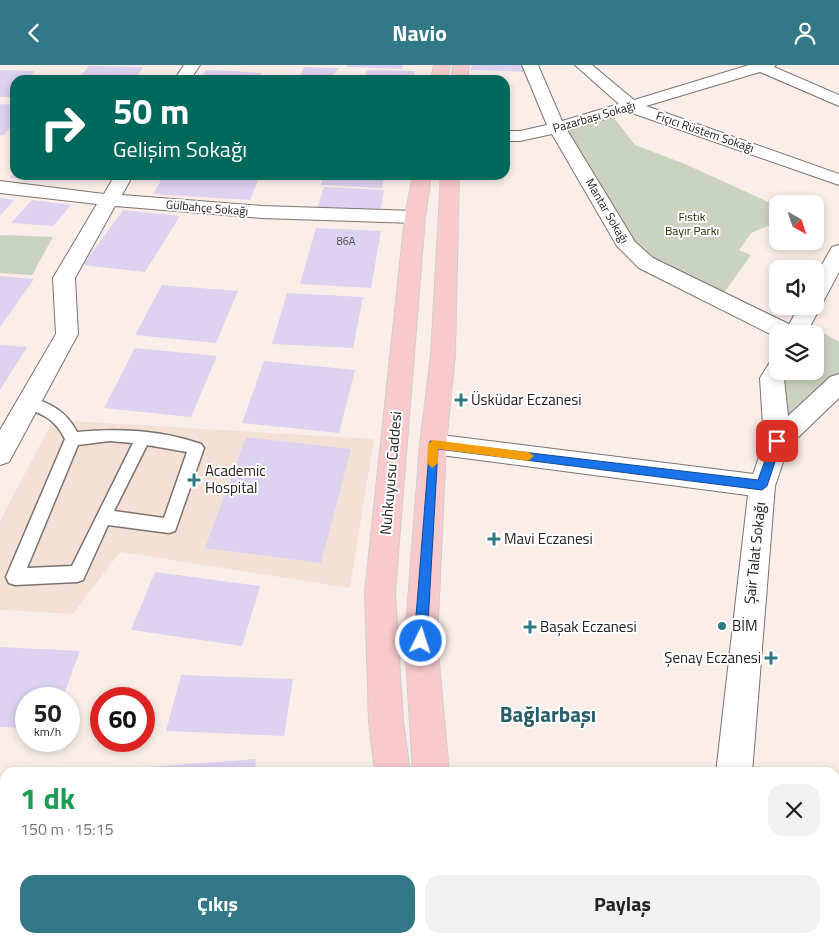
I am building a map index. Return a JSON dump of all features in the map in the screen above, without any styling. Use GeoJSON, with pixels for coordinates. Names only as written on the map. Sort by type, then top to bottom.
{"type":"FeatureCollection","features":[{"type":"Feature","properties":{"kind":"main road","name":"Nuhkuyusu Caddesi"},"geometry":{"type":"LineString","coordinates":[[392,767],[386,721],[380,592],[415,217],[421,180]]}},
{"type":"Feature","properties":{"kind":"main road"},"geometry":{"type":"LineString","coordinates":[[431,767],[421,641],[433,444],[443,355],[450,180]]}},
{"type":"Feature","properties":{"kind":"street","name":"Mantar Sokağı"},"geometry":{"type":"LineString","coordinates":[[530,65],[557,128],[627,245],[646,263],[772,325]]}},
{"type":"Feature","properties":{"kind":"street","name":"Fıçıcı Rüstem Sokağı"},"geometry":{"type":"LineString","coordinates":[[583,65],[632,107],[839,179]]}},
{"type":"Feature","properties":{"kind":"street","name":"Pazarbaşı Sokağı"},"geometry":{"type":"LineString","coordinates":[[510,136],[520,136],[557,128],[632,107],[762,66]]}},
{"type":"Feature","properties":{"kind":"street"},"geometry":{"type":"LineString","coordinates":[[762,66],[839,101]]}},
{"type":"Feature","properties":{"kind":"street"},"geometry":{"type":"LineString","coordinates":[[0,454],[67,333],[64,278],[121,180]]}},
{"type":"Feature","properties":{"kind":"street","name":"Gülbahçe Sokağı"},"geometry":{"type":"LineString","coordinates":[[0,187],[109,200],[262,212],[415,217]]}},
{"type":"Feature","properties":{"kind":"street"},"geometry":{"type":"LineString","coordinates":[[824,280],[839,251]]}},
{"type":"Feature","properties":{"kind":"street","name":"Şair Talat Sokağı"},"geometry":{"type":"LineString","coordinates":[[735,767],[762,486],[777,441],[772,380]]}},
{"type":"Feature","properties":{"kind":"street"},"geometry":{"type":"LineString","coordinates":[[777,441],[839,383]]}},
{"type":"Feature","properties":{"kind":"street"},"geometry":{"type":"LineString","coordinates":[[433,444],[762,486]]}},
{"type":"Feature","properties":{"kind":"lane"},"geometry":{"type":"LineString","coordinates":[[28,403],[41,406],[58,415],[64,421],[73,439],[15,577],[77,574],[143,438]]}},
{"type":"Feature","properties":{"kind":"lane"},"geometry":{"type":"LineString","coordinates":[[73,439],[109,435],[143,438],[196,448],[169,526],[103,517]]}},
{"type":"Feature","properties":{"kind":"shaded area","name":"Academic Hospital"},"geometry":{"type":"Polygon","coordinates":[[[53,420],[374,439],[350,588],[120,552],[73,614],[0,610],[0,521],[53,420]]]}},
{"type":"Feature","properties":{"kind":"green space","name":"Fıstık Bayır Parkı"},"geometry":{"type":"Polygon","coordinates":[[[612,115],[635,145],[685,164],[769,202],[769,225],[751,233],[739,250],[751,255],[721,297],[664,267],[629,237],[558,130],[612,115]]]}},
{"type":"Feature","properties":{"kind":"green space"},"geometry":{"type":"Polygon","coordinates":[[[0,235],[53,237],[32,275],[0,273],[0,235]]]}},
{"type":"Feature","properties":{"kind":"green space"},"geometry":{"type":"Polygon","coordinates":[[[824,333],[839,342],[839,373],[784,427],[783,380],[824,380],[824,333]]]}},
{"type":"Feature","properties":{"kind":"building"},"geometry":{"type":"Polygon","coordinates":[[[347,65],[403,65],[402,69],[347,67],[347,65]]]}},
{"type":"Feature","properties":{"kind":"building"},"geometry":{"type":"Polygon","coordinates":[[[472,65],[527,65],[530,72],[471,70],[472,65]]]}},
{"type":"Feature","properties":{"kind":"building"},"geometry":{"type":"Polygon","coordinates":[[[89,66],[143,67],[138,75],[81,75],[89,66]]]}},
{"type":"Feature","properties":{"kind":"building"},"geometry":{"type":"Polygon","coordinates":[[[304,67],[339,68],[333,75],[300,75],[304,67]]]}},
{"type":"Feature","properties":{"kind":"building"},"geometry":{"type":"Polygon","coordinates":[[[0,70],[35,71],[32,75],[10,75],[10,97],[0,97],[0,70]]]}},
{"type":"Feature","properties":{"kind":"building"},"geometry":{"type":"Polygon","coordinates":[[[206,70],[262,73],[261,75],[202,75],[206,70]]]}},
{"type":"Feature","properties":{"kind":"building"},"geometry":{"type":"Polygon","coordinates":[[[367,70],[415,71],[414,75],[366,75],[367,70]]]}},
{"type":"Feature","properties":{"kind":"building"},"geometry":{"type":"Polygon","coordinates":[[[0,104],[10,105],[10,127],[4,135],[0,135],[0,104]]]}},
{"type":"Feature","properties":{"kind":"building"},"geometry":{"type":"Polygon","coordinates":[[[161,180],[258,180],[250,200],[153,194],[161,180]]]}},
{"type":"Feature","properties":{"kind":"building"},"geometry":{"type":"Polygon","coordinates":[[[322,180],[384,180],[382,188],[321,185],[322,180]]]}},
{"type":"Feature","properties":{"kind":"building"},"geometry":{"type":"Polygon","coordinates":[[[324,187],[384,190],[380,213],[317,210],[324,187]]]}},
{"type":"Feature","properties":{"kind":"building"},"geometry":{"type":"Polygon","coordinates":[[[0,198],[14,200],[0,216],[0,198]]]}},
{"type":"Feature","properties":{"kind":"building"},"geometry":{"type":"Polygon","coordinates":[[[32,200],[71,205],[53,226],[11,223],[32,200]]]}},
{"type":"Feature","properties":{"kind":"building"},"geometry":{"type":"Polygon","coordinates":[[[123,210],[180,216],[145,272],[83,265],[123,210]]]}},
{"type":"Feature","properties":{"kind":"building"},"geometry":{"type":"Polygon","coordinates":[[[316,228],[381,231],[371,288],[300,284],[316,228]]]}},
{"type":"Feature","properties":{"kind":"building"},"geometry":{"type":"Polygon","coordinates":[[[0,276],[34,279],[0,327],[0,276]]]}},
{"type":"Feature","properties":{"kind":"building"},"geometry":{"type":"Polygon","coordinates":[[[162,285],[238,291],[216,343],[135,335],[162,285]]]}},
{"type":"Feature","properties":{"kind":"building"},"geometry":{"type":"Polygon","coordinates":[[[287,293],[363,297],[353,348],[272,344],[287,293]]]}},
{"type":"Feature","properties":{"kind":"building"},"geometry":{"type":"Polygon","coordinates":[[[0,345],[27,347],[0,390],[0,345]]]}},
{"type":"Feature","properties":{"kind":"building"},"geometry":{"type":"Polygon","coordinates":[[[135,348],[217,356],[191,417],[104,408],[135,348]]]}},
{"type":"Feature","properties":{"kind":"building"},"geometry":{"type":"Polygon","coordinates":[[[264,361],[355,370],[339,433],[242,423],[264,361]]]}},
{"type":"Feature","properties":{"kind":"building"},"geometry":{"type":"Polygon","coordinates":[[[246,437],[351,449],[321,563],[205,548],[246,437]]]}},
{"type":"Feature","properties":{"kind":"building"},"geometry":{"type":"Polygon","coordinates":[[[155,572],[260,586],[242,646],[131,630],[155,572]]]}},
{"type":"Feature","properties":{"kind":"building"},"geometry":{"type":"Polygon","coordinates":[[[0,647],[80,651],[66,687],[15,687],[15,728],[0,727],[0,647]]]}},
{"type":"Feature","properties":{"kind":"building"},"geometry":{"type":"Polygon","coordinates":[[[181,675],[293,679],[284,736],[166,731],[181,675]]]}},
{"type":"Feature","properties":{"kind":"building"},"geometry":{"type":"Polygon","coordinates":[[[256,759],[255,767],[149,767],[256,759]]]}},
{"type":"Feature","properties":{"kind":"slow traffic"},"geometry":{"type":"LineString","coordinates":[[432,463],[433,444],[528,456]]}},
{"type":"Feature","properties":{"kind":"place","name":"Üsküdar Eczanesi"},"geometry":{"type":"Point","coordinates":[461,400]}},
{"type":"Feature","properties":{"kind":"place","name":"Academic Hospital"},"geometry":{"type":"Point","coordinates":[194,480]}},
{"type":"Feature","properties":{"kind":"place","name":"Mavi Eczanesi"},"geometry":{"type":"Point","coordinates":[494,539]}},
{"type":"Feature","properties":{"kind":"place","name":"BİM"},"geometry":{"type":"Point","coordinates":[722,626]}},
{"type":"Feature","properties":{"kind":"place","name":"Başak Eczanesi"},"geometry":{"type":"Point","coordinates":[530,627]}},
{"type":"Feature","properties":{"kind":"place","name":"Şenay Eczanesi"},"geometry":{"type":"Point","coordinates":[771,658]}},
{"type":"Feature","properties":{"kind":"district","name":"Bağlarbaşı"},"geometry":{"type":"Point","coordinates":[548,715]}},
{"type":"Feature","properties":{"kind":"route"},"geometry":{"type":"LineString","coordinates":[[421,641],[433,444],[762,486],[777,441]]}}]}
